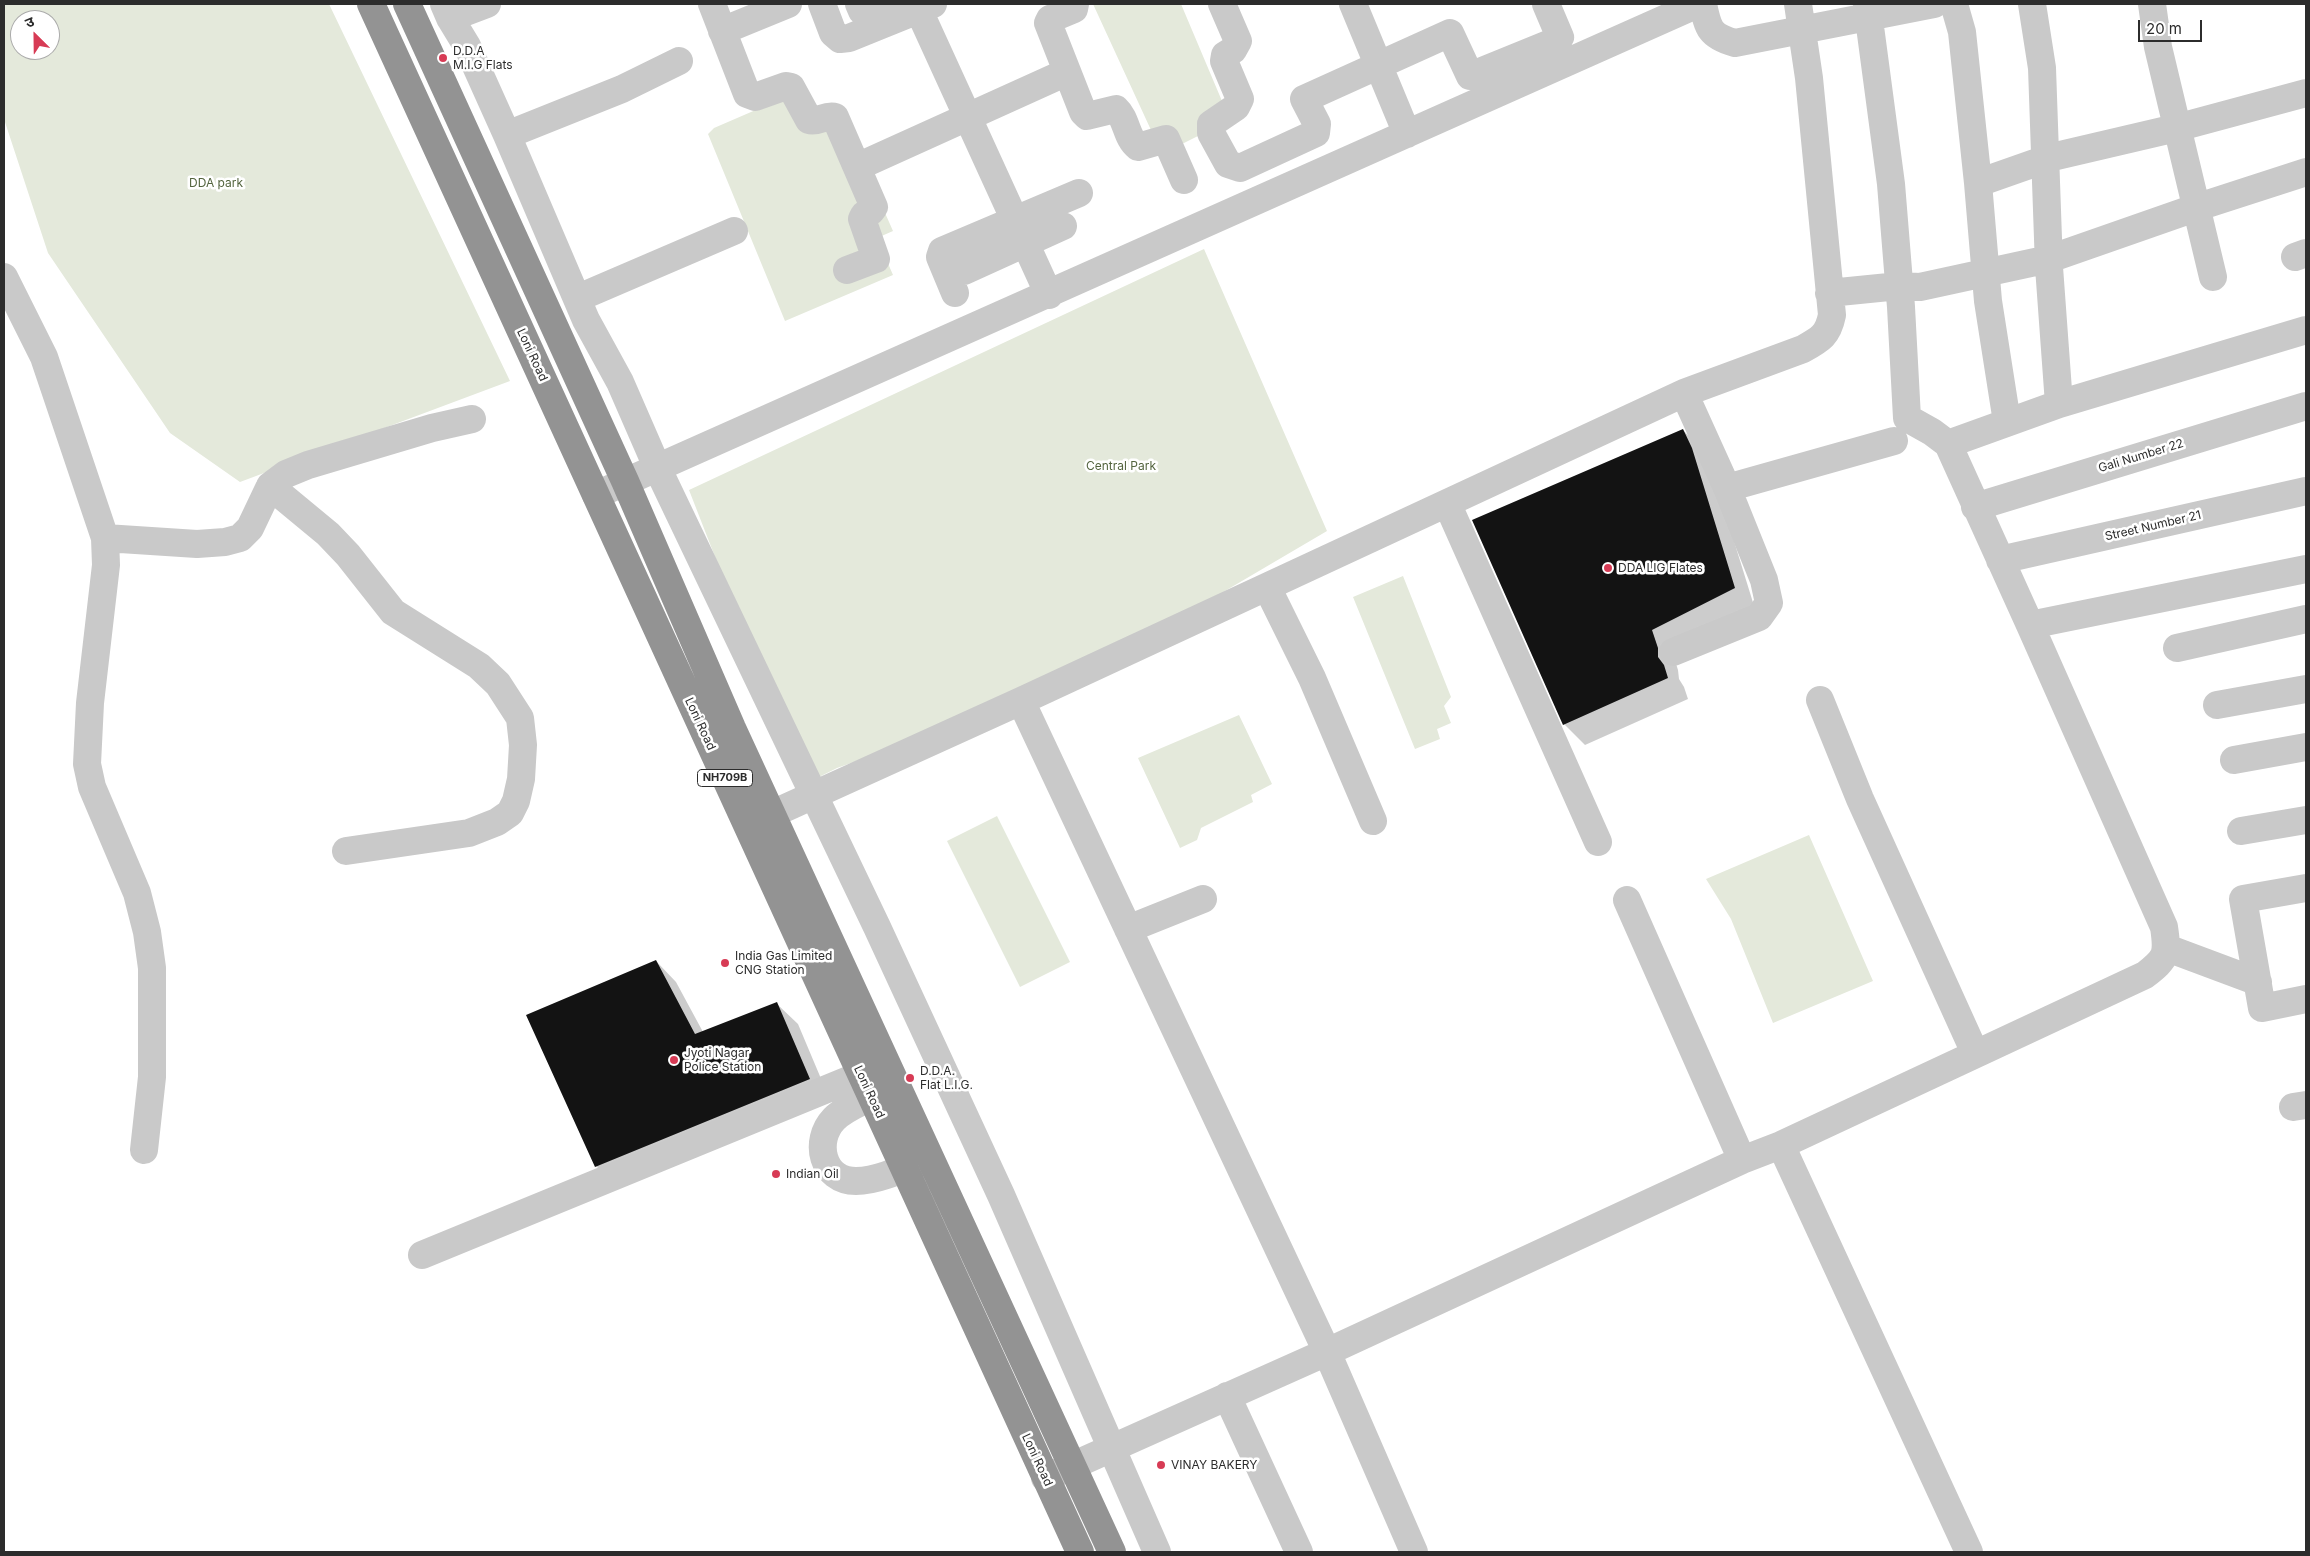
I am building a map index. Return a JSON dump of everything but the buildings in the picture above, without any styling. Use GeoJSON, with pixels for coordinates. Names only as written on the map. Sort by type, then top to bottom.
{"type":"FeatureCollection","features":[{"type":"Feature","properties":{"kind":"highway","name":"Loni Road"},"geometry":{"type":"LineString","coordinates":[[371,4],[1080,1552]]}},
{"type":"Feature","properties":{"kind":"highway","name":"NH709B"},"geometry":{"type":"LineString","coordinates":[[407,4],[625,481],[772,814],[1112,1552]]}},
{"type":"Feature","properties":{"kind":"street"},"geometry":{"type":"LineString","coordinates":[[487,4],[447,11],[467,46],[508,135],[586,320],[620,382],[657,467],[1001,1195],[1157,1552]]}},
{"type":"Feature","properties":{"kind":"street"},"geometry":{"type":"LineString","coordinates":[[712,4],[747,94],[756,97],[786,86],[791,87],[808,120],[813,122],[831,115],[835,117],[874,207],[871,211],[864,214],[862,219],[876,259],[847,270]]}},
{"type":"Feature","properties":{"kind":"street"},"geometry":{"type":"LineString","coordinates":[[722,31],[788,4]]}},
{"type":"Feature","properties":{"kind":"street"},"geometry":{"type":"LineString","coordinates":[[822,4],[834,33],[840,39],[849,38],[923,6],[966,116],[1049,295]]}},
{"type":"Feature","properties":{"kind":"street"},"geometry":{"type":"LineString","coordinates":[[859,4],[862,11],[866,12],[892,4]]}},
{"type":"Feature","properties":{"kind":"street"},"geometry":{"type":"LineString","coordinates":[[1075,4],[1074,9],[1050,19],[1048,23],[1083,112],[1087,116],[1116,109],[1124,120],[1134,144],[1138,147],[1166,139],[1184,180]]}},
{"type":"Feature","properties":{"kind":"street"},"geometry":{"type":"LineString","coordinates":[[1222,4],[1238,41],[1233,50],[1225,55],[1224,61],[1240,99],[1236,107],[1210,124],[1211,133],[1228,164],[1232,167],[1240,168],[1316,133],[1317,124],[1304,99],[1450,33],[1467,73],[1472,76],[1558,39],[1560,37],[1546,4]]}},
{"type":"Feature","properties":{"kind":"street"},"geometry":{"type":"LineString","coordinates":[[1353,4],[1407,134]]}},
{"type":"Feature","properties":{"kind":"street"},"geometry":{"type":"LineString","coordinates":[[596,496],[625,481],[1049,295],[1698,4]]}},
{"type":"Feature","properties":{"kind":"street"},"geometry":{"type":"LineString","coordinates":[[1703,4],[1707,23],[1718,38],[1736,43],[1800,16],[1934,4]]}},
{"type":"Feature","properties":{"kind":"street"},"geometry":{"type":"LineString","coordinates":[[1954,4],[1962,32],[1986,274],[2007,422]]}},
{"type":"Feature","properties":{"kind":"street"},"geometry":{"type":"LineString","coordinates":[[2032,4],[2042,68],[2050,259],[2059,404]]}},
{"type":"Feature","properties":{"kind":"street"},"geometry":{"type":"LineString","coordinates":[[2152,4],[2158,47],[2176,128],[2213,278]]}},
{"type":"Feature","properties":{"kind":"street"},"geometry":{"type":"LineString","coordinates":[[1045,1478],[1328,1352],[1742,1160],[1781,1144],[2145,975],[2160,963],[2167,948],[2164,928],[1948,444],[1932,432],[1907,418],[1900,286],[1891,184],[1868,10]]}},
{"type":"Feature","properties":{"kind":"street"},"geometry":{"type":"LineString","coordinates":[[747,826],[1684,393],[1803,349],[1819,340],[1829,329],[1832,315],[1809,78],[1800,16]]}},
{"type":"Feature","properties":{"kind":"street"},"geometry":{"type":"LineString","coordinates":[[508,135],[622,89],[678,61]]}},
{"type":"Feature","properties":{"kind":"street"},"geometry":{"type":"LineString","coordinates":[[857,167],[966,116],[1067,72]]}},
{"type":"Feature","properties":{"kind":"street"},"geometry":{"type":"LineString","coordinates":[[1978,183],[2045,159],[2176,128],[2306,93]]}},
{"type":"Feature","properties":{"kind":"street"},"geometry":{"type":"LineString","coordinates":[[1830,293],[1900,286],[1920,287],[2050,259],[2195,208],[2306,172]]}},
{"type":"Feature","properties":{"kind":"street"},"geometry":{"type":"LineString","coordinates":[[1020,232],[1079,192]]}},
{"type":"Feature","properties":{"kind":"street"},"geometry":{"type":"LineString","coordinates":[[960,282],[940,257],[942,251],[1020,232],[1063,226]]}},
{"type":"Feature","properties":{"kind":"street"},"geometry":{"type":"LineString","coordinates":[[578,298],[734,231]]}},
{"type":"Feature","properties":{"kind":"street"},"geometry":{"type":"LineString","coordinates":[[4,277],[44,357],[105,538],[106,565],[90,703],[87,764],[92,787],[137,893],[147,932],[152,968],[152,1077],[144,1150]]}},
{"type":"Feature","properties":{"kind":"street"},"geometry":{"type":"LineString","coordinates":[[1948,444],[2059,404],[2306,330]]}},
{"type":"Feature","properties":{"kind":"street"},"geometry":{"type":"LineString","coordinates":[[1672,652],[1759,617],[1769,603],[1764,580],[1727,488],[1684,393]]}},
{"type":"Feature","properties":{"kind":"street","name":"Gali Number 22"},"geometry":{"type":"LineString","coordinates":[[1975,507],[2306,406]]}},
{"type":"Feature","properties":{"kind":"street"},"geometry":{"type":"LineString","coordinates":[[105,538],[197,544],[225,542],[240,538],[250,528],[270,486],[286,474],[308,465],[432,428],[472,419]]}},
{"type":"Feature","properties":{"kind":"street"},"geometry":{"type":"LineString","coordinates":[[1727,488],[1894,441]]}},
{"type":"Feature","properties":{"kind":"street"},"geometry":{"type":"LineString","coordinates":[[270,486],[328,534],[348,555],[393,612],[479,666],[498,684],[520,718],[523,745],[521,779],[516,800],[510,813],[496,822],[469,833],[346,852]]}},
{"type":"Feature","properties":{"kind":"street","name":"Street Number 21"},"geometry":{"type":"LineString","coordinates":[[2000,560],[2306,491]]}},
{"type":"Feature","properties":{"kind":"street"},"geometry":{"type":"LineString","coordinates":[[1447,503],[1598,842]]}},
{"type":"Feature","properties":{"kind":"street"},"geometry":{"type":"LineString","coordinates":[[2030,625],[2306,569]]}},
{"type":"Feature","properties":{"kind":"street"},"geometry":{"type":"LineString","coordinates":[[1267,587],[1312,678],[1373,821]]}},
{"type":"Feature","properties":{"kind":"street"},"geometry":{"type":"LineString","coordinates":[[2177,648],[2306,619]]}},
{"type":"Feature","properties":{"kind":"street"},"geometry":{"type":"LineString","coordinates":[[2217,705],[2306,689]]}},
{"type":"Feature","properties":{"kind":"street"},"geometry":{"type":"LineString","coordinates":[[1820,700],[1860,799],[1975,1053]]}},
{"type":"Feature","properties":{"kind":"street"},"geometry":{"type":"LineString","coordinates":[[1021,701],[1328,1352],[1414,1552]]}},
{"type":"Feature","properties":{"kind":"street"},"geometry":{"type":"LineString","coordinates":[[2234,760],[2306,747]]}},
{"type":"Feature","properties":{"kind":"street"},"geometry":{"type":"LineString","coordinates":[[2241,831],[2306,820]]}},
{"type":"Feature","properties":{"kind":"street"},"geometry":{"type":"LineString","coordinates":[[2306,888],[2243,899],[2262,1008],[2306,999]]}},
{"type":"Feature","properties":{"kind":"street"},"geometry":{"type":"LineString","coordinates":[[1128,929],[1203,899]]}},
{"type":"Feature","properties":{"kind":"street"},"geometry":{"type":"LineString","coordinates":[[1627,900],[1742,1160]]}},
{"type":"Feature","properties":{"kind":"street"},"geometry":{"type":"LineString","coordinates":[[2167,948],[2258,982]]}},
{"type":"Feature","properties":{"kind":"street"},"geometry":{"type":"LineString","coordinates":[[866,1086],[849,1108],[834,1120],[823,1139],[822,1155],[828,1168],[838,1176],[854,1181],[872,1179],[930,1156]]}},
{"type":"Feature","properties":{"kind":"street"},"geometry":{"type":"LineString","coordinates":[[422,1255],[866,1086]]}},
{"type":"Feature","properties":{"kind":"street"},"geometry":{"type":"LineString","coordinates":[[1781,1144],[1969,1552]]}},
{"type":"Feature","properties":{"kind":"street"},"geometry":{"type":"LineString","coordinates":[[1227,1396],[1299,1552]]}},
{"type":"Feature","properties":{"kind":"green space","name":"DDA park"},"geometry":{"type":"Polygon","coordinates":[[[4,4],[329,4],[510,381],[240,482],[170,433],[48,253],[4,119],[4,4]]]}},
{"type":"Feature","properties":{"kind":"green space"},"geometry":{"type":"Polygon","coordinates":[[[1093,4],[1181,4],[1230,120],[1162,154],[1093,4]]]}},
{"type":"Feature","properties":{"kind":"green space"},"geometry":{"type":"Polygon","coordinates":[[[795,93],[813,133],[844,120],[893,231],[877,238],[893,275],[785,321],[708,134],[714,128],[795,93]]]}},
{"type":"Feature","properties":{"kind":"green space","name":"Central Park"},"geometry":{"type":"Polygon","coordinates":[[[1204,249],[1327,531],[1196,608],[899,746],[837,768],[817,778],[765,685],[689,490],[1204,249]]]}},
{"type":"Feature","properties":{"kind":"green space"},"geometry":{"type":"Polygon","coordinates":[[[1403,576],[1451,697],[1444,706],[1451,723],[1437,729],[1440,739],[1415,749],[1353,597],[1403,576]]]}},
{"type":"Feature","properties":{"kind":"green space"},"geometry":{"type":"Polygon","coordinates":[[[1239,715],[1272,784],[1251,795],[1253,802],[1201,828],[1197,840],[1180,848],[1138,758],[1239,715]]]}},
{"type":"Feature","properties":{"kind":"green space"},"geometry":{"type":"Polygon","coordinates":[[[997,816],[1070,962],[1020,987],[947,841],[997,816]]]}},
{"type":"Feature","properties":{"kind":"green space"},"geometry":{"type":"Polygon","coordinates":[[[1809,835],[1873,981],[1773,1023],[1731,919],[1706,879],[1809,835]]]}},
{"type":"Feature","properties":{"kind":"place","name":"D.D.A M.I.G Flats"},"geometry":{"type":"Point","coordinates":[443,58]}},
{"type":"Feature","properties":{"kind":"place","name":"DDA LIG Flates"},"geometry":{"type":"Point","coordinates":[1608,568]}},
{"type":"Feature","properties":{"kind":"place","name":"India Gas Limited CNG Station"},"geometry":{"type":"Point","coordinates":[725,963]}},
{"type":"Feature","properties":{"kind":"place","name":"Jyoti Nagar Police Station"},"geometry":{"type":"Point","coordinates":[674,1060]}},
{"type":"Feature","properties":{"kind":"place","name":"D.D.A. Flat L.I.G."},"geometry":{"type":"Point","coordinates":[910,1078]}},
{"type":"Feature","properties":{"kind":"place","name":"Indian Oil"},"geometry":{"type":"Point","coordinates":[776,1174]}},
{"type":"Feature","properties":{"kind":"place","name":"VINAY BAKERY"},"geometry":{"type":"Point","coordinates":[1161,1465]}}]}
